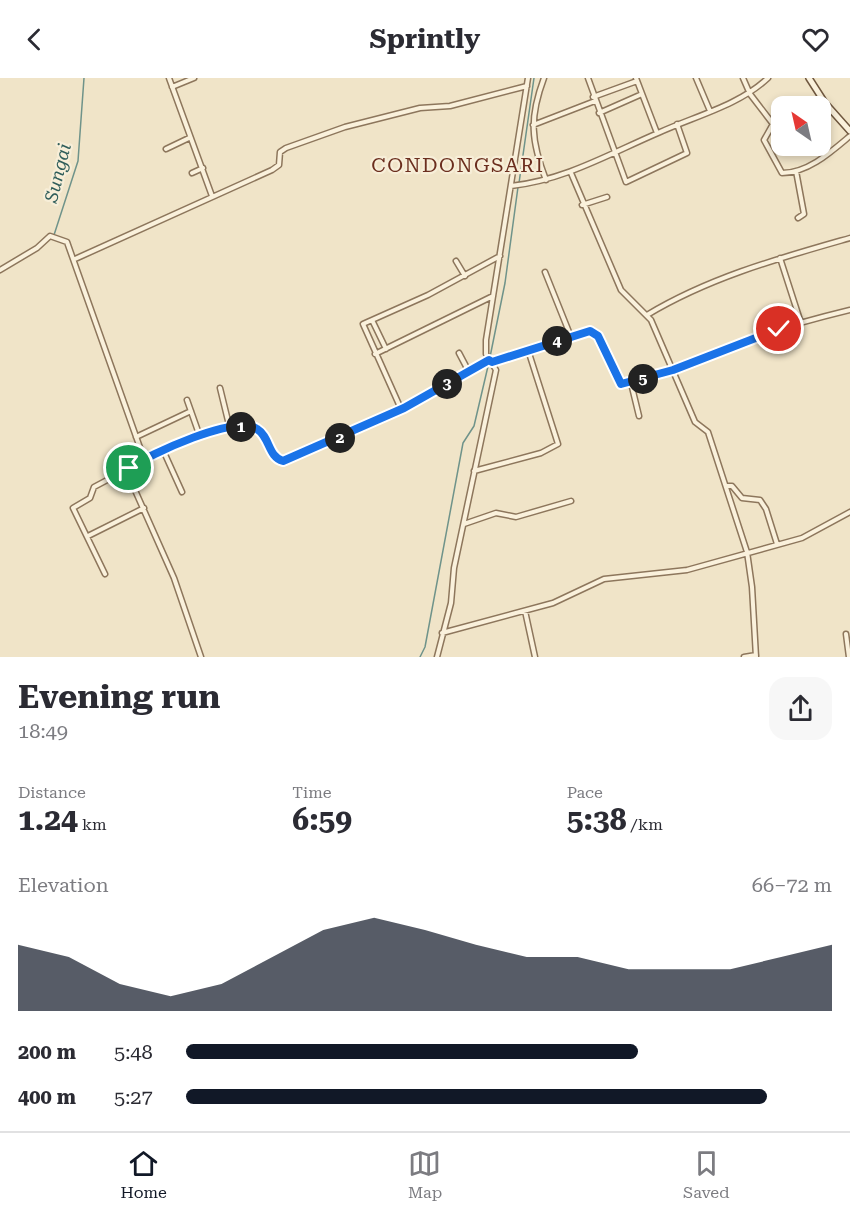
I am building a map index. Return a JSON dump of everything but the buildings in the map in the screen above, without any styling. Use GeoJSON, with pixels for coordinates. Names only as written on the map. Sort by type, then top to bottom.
{"type":"FeatureCollection","features":[{"type":"Feature","properties":{"kind":"main road"},"geometry":{"type":"LineString","coordinates":[[809,78],[825,103],[850,131]]}},
{"type":"Feature","properties":{"kind":"street"},"geometry":{"type":"LineString","coordinates":[[170,78],[189,138],[203,168],[212,196]]}},
{"type":"Feature","properties":{"kind":"street"},"geometry":{"type":"LineString","coordinates":[[172,87],[194,78]]}},
{"type":"Feature","properties":{"kind":"street"},"geometry":{"type":"LineString","coordinates":[[437,657],[451,603],[454,568],[496,370],[486,354],[486,340],[528,78]]}},
{"type":"Feature","properties":{"kind":"street"},"geometry":{"type":"LineString","coordinates":[[544,78],[533,125],[533,142],[546,180]]}},
{"type":"Feature","properties":{"kind":"street"},"geometry":{"type":"LineString","coordinates":[[588,78],[624,180],[628,182],[688,152],[678,124]]}},
{"type":"Feature","properties":{"kind":"street"},"geometry":{"type":"LineString","coordinates":[[696,78],[710,111]]}},
{"type":"Feature","properties":{"kind":"street"},"geometry":{"type":"LineString","coordinates":[[743,78],[750,94],[773,124],[764,140],[780,171],[796,171],[823,158],[850,136]]}},
{"type":"Feature","properties":{"kind":"street"},"geometry":{"type":"LineString","coordinates":[[511,186],[571,173],[657,133],[750,94],[768,78]]}},
{"type":"Feature","properties":{"kind":"street"},"geometry":{"type":"LineString","coordinates":[[533,125],[636,79],[657,133]]}},
{"type":"Feature","properties":{"kind":"street"},"geometry":{"type":"LineString","coordinates":[[75,259],[277,167],[280,153],[286,148],[345,127],[420,108],[450,106],[527,86]]}},
{"type":"Feature","properties":{"kind":"street"},"geometry":{"type":"LineString","coordinates":[[599,113],[642,94]]}},
{"type":"Feature","properties":{"kind":"street"},"geometry":{"type":"LineString","coordinates":[[166,149],[189,138]]}},
{"type":"Feature","properties":{"kind":"street"},"geometry":{"type":"LineString","coordinates":[[192,173],[203,168]]}},
{"type":"Feature","properties":{"kind":"street"},"geometry":{"type":"LineString","coordinates":[[796,171],[804,214],[798,218]]}},
{"type":"Feature","properties":{"kind":"street"},"geometry":{"type":"LineString","coordinates":[[571,173],[582,205],[621,290],[647,315],[695,422],[708,432],[747,552],[753,587],[756,656],[744,657]]}},
{"type":"Feature","properties":{"kind":"street"},"geometry":{"type":"LineString","coordinates":[[582,205],[607,197]]}},
{"type":"Feature","properties":{"kind":"street"},"geometry":{"type":"LineString","coordinates":[[0,270],[37,248],[50,236],[67,242],[75,259],[144,459]]}},
{"type":"Feature","properties":{"kind":"street"},"geometry":{"type":"LineString","coordinates":[[647,315],[694,289],[780,258],[850,238]]}},
{"type":"Feature","properties":{"kind":"street"},"geometry":{"type":"LineString","coordinates":[[401,409],[363,325],[501,256]]}},
{"type":"Feature","properties":{"kind":"street"},"geometry":{"type":"LineString","coordinates":[[780,258],[801,323]]}},
{"type":"Feature","properties":{"kind":"street"},"geometry":{"type":"LineString","coordinates":[[456,261],[465,276]]}},
{"type":"Feature","properties":{"kind":"street"},"geometry":{"type":"LineString","coordinates":[[545,272],[571,337]]}},
{"type":"Feature","properties":{"kind":"street"},"geometry":{"type":"LineString","coordinates":[[375,354],[494,296]]}},
{"type":"Feature","properties":{"kind":"street"},"geometry":{"type":"LineString","coordinates":[[105,574],[73,508],[90,498],[94,487],[144,459],[199,434],[249,426],[257,429],[274,455],[283,461],[401,409],[490,361],[571,337],[594,331],[616,379],[621,384],[673,370],[746,340],[850,310]]}},
{"type":"Feature","properties":{"kind":"street"},"geometry":{"type":"LineString","coordinates":[[372,320],[386,349]]}},
{"type":"Feature","properties":{"kind":"street"},"geometry":{"type":"LineString","coordinates":[[474,471],[541,453],[558,444],[528,350]]}},
{"type":"Feature","properties":{"kind":"street"},"geometry":{"type":"LineString","coordinates":[[459,353],[469,372]]}},
{"type":"Feature","properties":{"kind":"street"},"geometry":{"type":"LineString","coordinates":[[631,383],[639,416]]}},
{"type":"Feature","properties":{"kind":"street"},"geometry":{"type":"LineString","coordinates":[[220,388],[230,429]]}},
{"type":"Feature","properties":{"kind":"street"},"geometry":{"type":"LineString","coordinates":[[187,400],[199,434]]}},
{"type":"Feature","properties":{"kind":"street"},"geometry":{"type":"LineString","coordinates":[[136,437],[191,411]]}},
{"type":"Feature","properties":{"kind":"street"},"geometry":{"type":"LineString","coordinates":[[163,450],[182,492]]}},
{"type":"Feature","properties":{"kind":"street"},"geometry":{"type":"LineString","coordinates":[[126,470],[174,578],[201,657]]}},
{"type":"Feature","properties":{"kind":"street"},"geometry":{"type":"LineString","coordinates":[[727,486],[732,486],[742,498],[760,500],[766,509],[777,544]]}},
{"type":"Feature","properties":{"kind":"street"},"geometry":{"type":"LineString","coordinates":[[463,524],[496,513],[516,517],[571,501]]}},
{"type":"Feature","properties":{"kind":"street"},"geometry":{"type":"LineString","coordinates":[[88,536],[144,508]]}},
{"type":"Feature","properties":{"kind":"street"},"geometry":{"type":"LineString","coordinates":[[442,633],[553,603],[599,580],[687,570],[811,534],[850,512]]}},
{"type":"Feature","properties":{"kind":"street"},"geometry":{"type":"LineString","coordinates":[[525,611],[535,657]]}},
{"type":"Feature","properties":{"kind":"street"},"geometry":{"type":"LineString","coordinates":[[846,634],[849,653]]}},
{"type":"Feature","properties":{"kind":"waterway","name":"Sungai"},"geometry":{"type":"LineString","coordinates":[[54,235],[78,161],[84,78]]}},
{"type":"Feature","properties":{"kind":"waterway"},"geometry":{"type":"LineString","coordinates":[[519,183],[534,78]]}},
{"type":"Feature","properties":{"kind":"waterway"},"geometry":{"type":"LineString","coordinates":[[490,357],[505,283],[518,187]]}},
{"type":"Feature","properties":{"kind":"waterway"},"geometry":{"type":"LineString","coordinates":[[420,657],[425,647],[463,443],[474,426],[489,362]]}},
{"type":"Feature","properties":{"kind":"district","name":"CONDONGSARI"},"geometry":{"type":"Point","coordinates":[458,165]}},
{"type":"Feature","properties":{"kind":"route"},"geometry":{"type":"LineString","coordinates":[[129,468],[199,434],[249,426],[261,432],[276,459],[283,461],[404,408],[489,360],[492,362],[590,331],[594,331],[598,336],[616,379],[621,384],[673,370],[779,329]]}}]}
